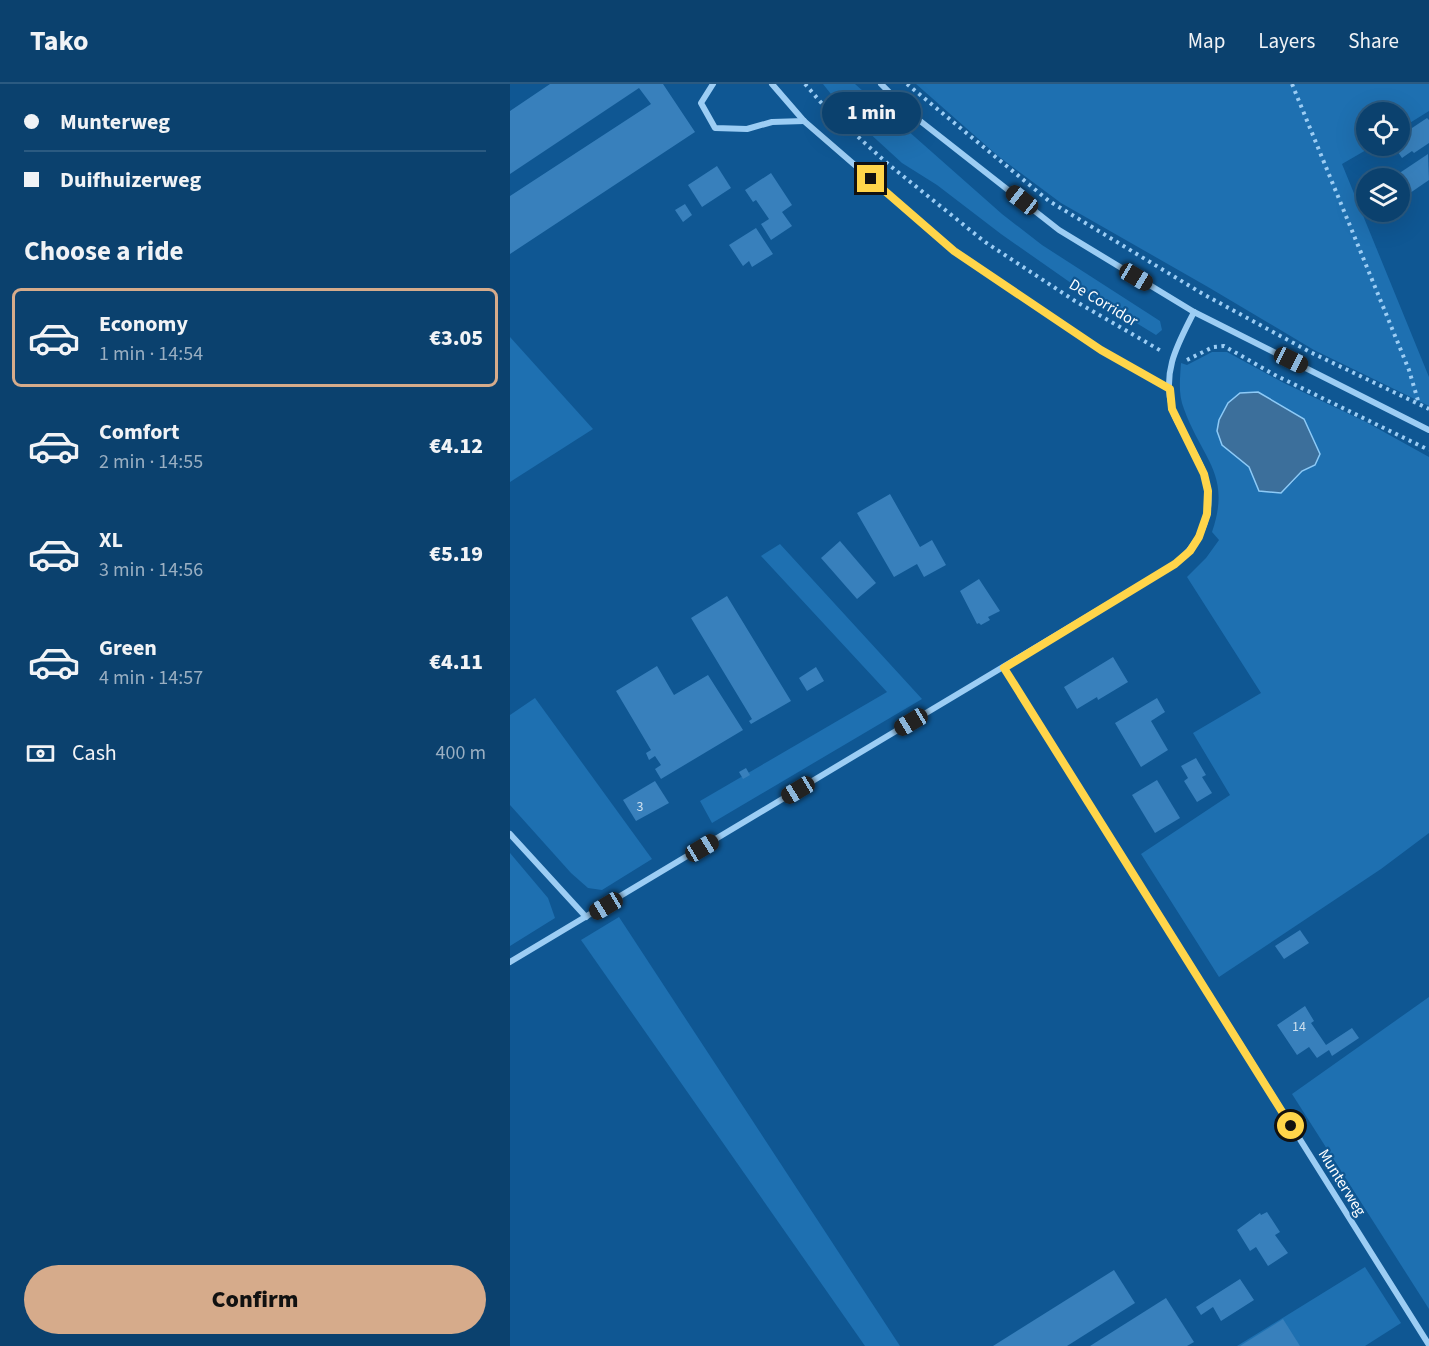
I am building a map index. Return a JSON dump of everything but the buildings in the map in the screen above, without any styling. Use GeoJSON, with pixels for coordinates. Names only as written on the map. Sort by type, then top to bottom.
{"type":"FeatureCollection","features":[{"type":"Feature","properties":{"kind":"street"},"geometry":{"type":"LineString","coordinates":[[713,84],[701,103],[715,128],[747,129],[772,122],[804,121]]}},
{"type":"Feature","properties":{"kind":"street"},"geometry":{"type":"LineString","coordinates":[[772,84],[804,121],[954,251],[1101,350],[1170,389]]}},
{"type":"Feature","properties":{"kind":"street"},"geometry":{"type":"LineString","coordinates":[[881,84],[910,113],[1059,230],[1194,312],[1429,430]]}},
{"type":"Feature","properties":{"kind":"street"},"geometry":{"type":"LineString","coordinates":[[510,962],[1004,668],[1175,564],[1190,551],[1199,537],[1207,514],[1208,491],[1204,474],[1172,409],[1170,389],[1172,358],[1194,312]]}},
{"type":"Feature","properties":{"kind":"street","name":"Munterweg"},"geometry":{"type":"LineString","coordinates":[[1004,668],[1429,1345]]}},
{"type":"Feature","properties":{"kind":"street"},"geometry":{"type":"LineString","coordinates":[[510,834],[586,917]]}},
{"type":"Feature","properties":{"kind":"path","name":"De Corridor"},"geometry":{"type":"LineString","coordinates":[[805,84],[824,106],[888,164],[985,242],[1075,302],[1172,358]]}},
{"type":"Feature","properties":{"kind":"path"},"geometry":{"type":"LineString","coordinates":[[907,84],[1048,201],[1203,294],[1310,352],[1429,409]]}},
{"type":"Feature","properties":{"kind":"path"},"geometry":{"type":"LineString","coordinates":[[1292,84],[1409,370],[1420,404]]}},
{"type":"Feature","properties":{"kind":"path"},"geometry":{"type":"LineString","coordinates":[[1172,358],[1186,360],[1213,347],[1224,346],[1275,375],[1429,450]]}},
{"type":"Feature","properties":{"kind":"path"},"geometry":{"type":"LineString","coordinates":[[1389,409],[1420,404]]}},
{"type":"Feature","properties":{"kind":"shaded area"},"geometry":{"type":"Polygon","coordinates":[[[823,84],[855,84],[1002,214],[1042,245],[1160,321],[1162,330],[1156,335],[1071,283],[937,185],[902,163],[842,108],[823,84]]]}},
{"type":"Feature","properties":{"kind":"shaded area"},"geometry":{"type":"Polygon","coordinates":[[[916,84],[1429,84],[1429,111],[1410,123],[1410,102],[1356,102],[1356,156],[1342,164],[1356,198],[1356,222],[1366,222],[1429,377],[1429,406],[1314,350],[1061,203],[998,156],[916,84]]]}},
{"type":"Feature","properties":{"kind":"shaded area"},"geometry":{"type":"Polygon","coordinates":[[[510,337],[593,429],[510,482],[510,337]]]}},
{"type":"Feature","properties":{"kind":"shaded area"},"geometry":{"type":"Polygon","coordinates":[[[1212,352],[1227,352],[1284,383],[1366,422],[1429,457],[1429,833],[1381,869],[1219,977],[1141,854],[1230,795],[1193,733],[1261,693],[1187,577],[1206,558],[1219,540],[1212,532],[1219,495],[1212,468],[1191,426],[1181,398],[1181,363],[1187,365],[1212,352]],[[1304,419],[1222,445],[1249,467],[1259,491],[1292,483],[1302,471],[1315,465],[1320,454],[1304,419]]]}},
{"type":"Feature","properties":{"kind":"shaded area"},"geometry":{"type":"Polygon","coordinates":[[[1258,392],[1304,419],[1320,454],[1315,465],[1302,471],[1281,493],[1259,491],[1249,467],[1222,445],[1217,431],[1219,420],[1228,403],[1240,393],[1258,392]]]}},
{"type":"Feature","properties":{"kind":"shaded area"},"geometry":{"type":"Polygon","coordinates":[[[780,544],[922,699],[712,823],[700,801],[887,692],[761,556],[780,544]]]}},
{"type":"Feature","properties":{"kind":"shaded area"},"geometry":{"type":"Polygon","coordinates":[[[535,698],[652,859],[602,890],[588,888],[571,873],[510,805],[510,715],[535,698]]]}},
{"type":"Feature","properties":{"kind":"shaded area"},"geometry":{"type":"Polygon","coordinates":[[[510,853],[548,898],[555,918],[510,946],[510,853]]]}},
{"type":"Feature","properties":{"kind":"shaded area"},"geometry":{"type":"Polygon","coordinates":[[[619,917],[900,1346],[865,1346],[581,940],[619,917]]]}},
{"type":"Feature","properties":{"kind":"shaded area"},"geometry":{"type":"Polygon","coordinates":[[[1429,997],[1429,1309],[1292,1094],[1429,997]]]}},
{"type":"Feature","properties":{"kind":"shaded area"},"geometry":{"type":"Polygon","coordinates":[[[1365,1267],[1401,1323],[1365,1346],[1237,1346],[1365,1267]]]}},
{"type":"Feature","properties":{"kind":"route"},"geometry":{"type":"LineString","coordinates":[[871,179],[954,251],[1101,350],[1170,389],[1172,409],[1198,460],[1208,491],[1207,514],[1199,537],[1190,551],[1175,564],[1004,668],[1291,1126]]}}]}
